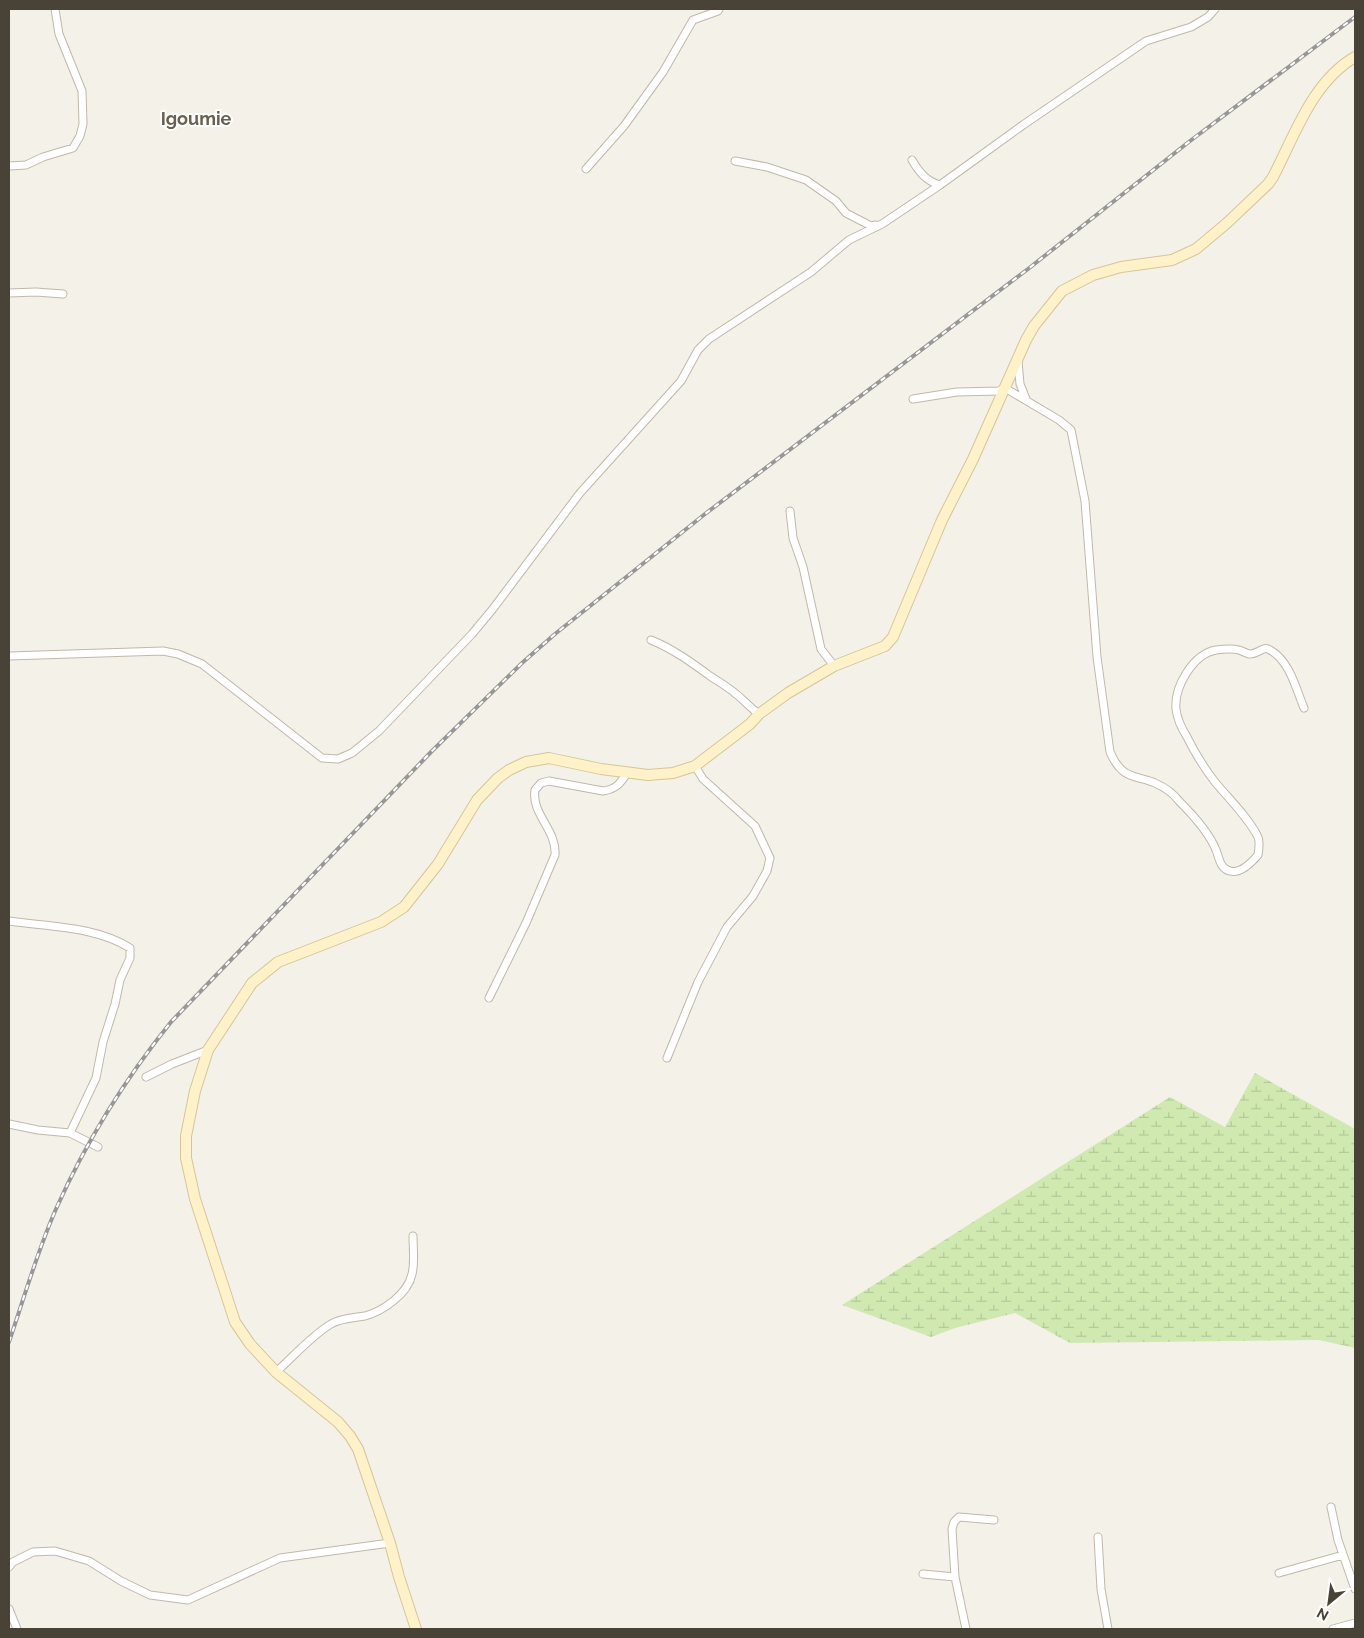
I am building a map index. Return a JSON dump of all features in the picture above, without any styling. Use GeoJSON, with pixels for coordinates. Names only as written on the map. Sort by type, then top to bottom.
{"type":"FeatureCollection","features":[{"type":"Feature","properties":{"kind":"street"},"geometry":{"type":"LineString","coordinates":[[9,166],[26,165],[43,157],[73,148],[80,136],[82,91],[59,34],[55,9]]}},
{"type":"Feature","properties":{"kind":"street"},"geometry":{"type":"LineString","coordinates":[[586,169],[630,119],[663,72],[693,20],[719,9]]}},
{"type":"Feature","properties":{"kind":"street"},"geometry":{"type":"LineString","coordinates":[[9,656],[163,651],[178,654],[202,664],[322,758],[338,759],[352,753],[379,731],[472,634],[580,493],[681,381],[698,350],[722,329],[811,272],[849,240],[882,224],[940,185],[1023,125],[1146,41],[1191,27],[1208,17],[1215,9]]}},
{"type":"Feature","properties":{"kind":"street"},"geometry":{"type":"LineString","coordinates":[[416,1629],[390,1543],[358,1449],[338,1422],[276,1372],[250,1344],[235,1322],[195,1199],[186,1158],[186,1136],[195,1091],[208,1050],[252,982],[278,962],[382,922],[404,907],[438,864],[477,800],[498,778],[509,770],[526,762],[549,758],[628,774],[673,773],[695,766],[788,693],[834,666],[885,646],[892,637],[942,520],[973,459],[1034,326],[1062,291],[1093,275],[1120,267],[1172,260],[1196,249],[1227,223],[1274,177],[1305,113],[1325,84],[1344,64],[1355,57]]}},
{"type":"Feature","properties":{"kind":"street"},"geometry":{"type":"LineString","coordinates":[[735,160],[767,167],[806,180],[836,201],[846,213],[870,226],[882,224]]}},
{"type":"Feature","properties":{"kind":"street"},"geometry":{"type":"LineString","coordinates":[[912,160],[922,175],[940,185]]}},
{"type":"Feature","properties":{"kind":"street"},"geometry":{"type":"LineString","coordinates":[[9,293],[36,292],[62,294]]}},
{"type":"Feature","properties":{"kind":"street"},"geometry":{"type":"LineString","coordinates":[[1018,358],[1020,384],[1026,399]]}},
{"type":"Feature","properties":{"kind":"street"},"geometry":{"type":"LineString","coordinates":[[913,399],[957,392],[998,392],[1005,388]]}},
{"type":"Feature","properties":{"kind":"street"},"geometry":{"type":"LineString","coordinates":[[1005,388],[1026,399],[1071,430],[1085,501],[1097,657],[1110,752],[1117,766],[1124,772],[1130,776],[1155,783],[1179,800],[1215,848],[1220,863],[1229,871],[1235,872],[1252,863],[1258,855],[1258,838],[1234,804],[1215,782],[1196,754],[1182,728],[1176,710],[1176,695],[1185,675],[1200,657],[1214,650],[1237,649],[1250,654],[1258,652],[1263,648],[1269,648],[1279,656],[1289,671],[1304,708]]}},
{"type":"Feature","properties":{"kind":"street"},"geometry":{"type":"LineString","coordinates":[[790,511],[793,538],[803,566],[821,649],[834,666]]}},
{"type":"Feature","properties":{"kind":"street"},"geometry":{"type":"LineString","coordinates":[[651,640],[664,645],[693,662],[734,692],[759,714]]}},
{"type":"Feature","properties":{"kind":"street"},"geometry":{"type":"LineString","coordinates":[[667,1058],[698,982],[727,927],[753,896],[767,871],[770,858],[755,826],[703,779],[695,766]]}},
{"type":"Feature","properties":{"kind":"street"},"geometry":{"type":"LineString","coordinates":[[489,998],[526,923],[556,855],[554,840],[535,804],[535,790],[541,783],[549,781],[603,791],[611,790],[618,787],[628,774]]}},
{"type":"Feature","properties":{"kind":"street"},"geometry":{"type":"LineString","coordinates":[[9,921],[99,934],[130,948],[130,958],[120,980],[115,1004],[103,1042],[96,1078],[70,1133]]}},
{"type":"Feature","properties":{"kind":"street"},"geometry":{"type":"LineString","coordinates":[[146,1077],[172,1064],[208,1050]]}},
{"type":"Feature","properties":{"kind":"street"},"geometry":{"type":"LineString","coordinates":[[9,1124],[38,1130],[70,1133],[98,1147]]}},
{"type":"Feature","properties":{"kind":"street"},"geometry":{"type":"LineString","coordinates":[[276,1372],[320,1332],[333,1323],[377,1311],[389,1304],[400,1294],[408,1286],[412,1274],[413,1236]]}},
{"type":"Feature","properties":{"kind":"street"},"geometry":{"type":"LineString","coordinates":[[1331,1507],[1336,1532],[1355,1590]]}},
{"type":"Feature","properties":{"kind":"street"},"geometry":{"type":"LineString","coordinates":[[966,1629],[955,1577],[952,1528],[954,1522],[959,1517],[994,1520]]}},
{"type":"Feature","properties":{"kind":"street"},"geometry":{"type":"LineString","coordinates":[[1098,1537],[1101,1589],[1108,1629]]}},
{"type":"Feature","properties":{"kind":"street"},"geometry":{"type":"LineString","coordinates":[[9,1567],[13,1562],[33,1552],[55,1552],[89,1562],[150,1595],[188,1600],[280,1558],[390,1543]]}},
{"type":"Feature","properties":{"kind":"street"},"geometry":{"type":"LineString","coordinates":[[1279,1573],[1343,1555]]}},
{"type":"Feature","properties":{"kind":"street"},"geometry":{"type":"LineString","coordinates":[[923,1574],[955,1577]]}},
{"type":"Feature","properties":{"kind":"street"},"geometry":{"type":"LineString","coordinates":[[9,1609],[17,1629]]}},
{"type":"Feature","properties":{"kind":"street"},"geometry":{"type":"LineString","coordinates":[[1333,1629],[1355,1623]]}},
{"type":"Feature","properties":{"kind":"green space"},"geometry":{"type":"Polygon","coordinates":[[[1255,1073],[1355,1129],[1355,1348],[1319,1340],[1070,1343],[1015,1313],[955,1328],[931,1337],[842,1305],[1170,1097],[1225,1127],[1255,1073]]]}},
{"type":"Feature","properties":{"kind":"railway"},"geometry":{"type":"LineString","coordinates":[[9,1342],[37,1258],[56,1209],[93,1135],[138,1066],[171,1022],[432,751],[522,663],[555,634],[705,514],[1028,269],[1190,141],[1355,17]]}},
{"type":"Feature","properties":{"kind":"district","name":"Igoumie"},"geometry":{"type":"Point","coordinates":[196,119]}}]}
